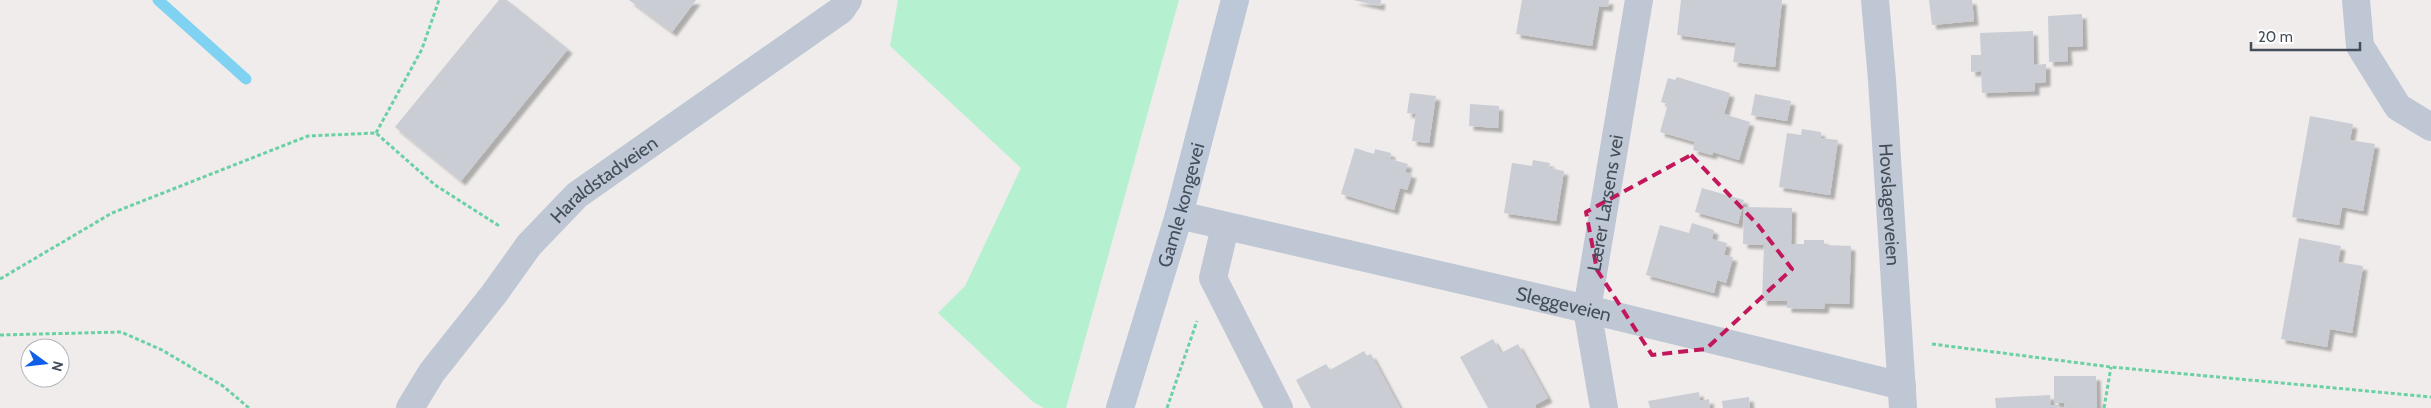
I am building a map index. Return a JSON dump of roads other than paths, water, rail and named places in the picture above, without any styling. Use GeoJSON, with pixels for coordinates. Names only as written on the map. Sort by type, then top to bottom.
{"type":"FeatureCollection","features":[{"type":"Feature","properties":{"kind":"main road","name":"Gamle kongevei"},"geometry":{"type":"LineString","coordinates":[[1120,408],[1179,215],[1235,0]]}},
{"type":"Feature","properties":{"kind":"street","name":"Haraldstadveien"},"geometry":{"type":"LineString","coordinates":[[410,408],[432,372],[530,245],[577,195],[841,10],[848,0]]}},
{"type":"Feature","properties":{"kind":"street","name":"Lærer Larsens vei"},"geometry":{"type":"LineString","coordinates":[[1604,408],[1587,309],[1639,0]]}},
{"type":"Feature","properties":{"kind":"street","name":"Hovslagerveien"},"geometry":{"type":"LineString","coordinates":[[1875,0],[1882,80],[1902,397]]}},
{"type":"Feature","properties":{"kind":"street"},"geometry":{"type":"LineString","coordinates":[[2356,0],[2360,46],[2398,107],[2431,127]]}},
{"type":"Feature","properties":{"kind":"street","name":"Sleggeveien"},"geometry":{"type":"LineString","coordinates":[[1179,215],[1587,309],[1902,397]]}},
{"type":"Feature","properties":{"kind":"street"},"geometry":{"type":"LineString","coordinates":[[1225,227],[1213,278],[1279,408]]}},
{"type":"Feature","properties":{"kind":"waterway"},"geometry":{"type":"LineString","coordinates":[[158,0],[246,79]]}}]}
